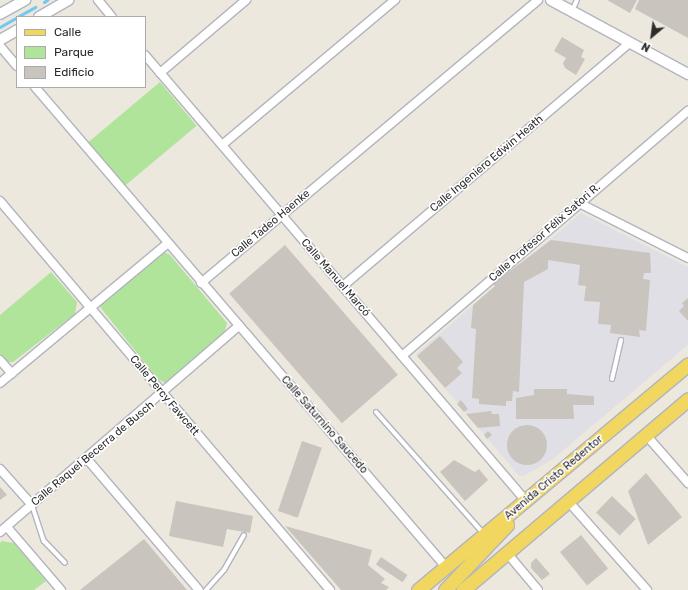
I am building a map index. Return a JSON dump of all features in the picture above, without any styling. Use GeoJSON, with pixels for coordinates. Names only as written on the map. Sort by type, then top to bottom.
{"type":"FeatureCollection","features":[{"type":"Feature","properties":{"kind":"main road","name":"Avenida Cristo Redentor"},"geometry":{"type":"LineString","coordinates":[[418,590],[688,364]]}},
{"type":"Feature","properties":{"kind":"main road"},"geometry":{"type":"LineString","coordinates":[[465,588],[507,554],[688,399]]}},
{"type":"Feature","properties":{"kind":"main road"},"geometry":{"type":"LineString","coordinates":[[445,590],[503,530],[516,509]]}},
{"type":"Feature","properties":{"kind":"street"},"geometry":{"type":"LineString","coordinates":[[0,14],[25,0]]}},
{"type":"Feature","properties":{"kind":"street"},"geometry":{"type":"LineString","coordinates":[[41,16],[68,0]]}},
{"type":"Feature","properties":{"kind":"street"},"geometry":{"type":"LineString","coordinates":[[98,0],[111,16]]}},
{"type":"Feature","properties":{"kind":"street"},"geometry":{"type":"LineString","coordinates":[[160,73],[246,0]]}},
{"type":"Feature","properties":{"kind":"street"},"geometry":{"type":"LineString","coordinates":[[222,146],[395,0]]}},
{"type":"Feature","properties":{"kind":"street","name":"Calle Tadeo Haenke"},"geometry":{"type":"LineString","coordinates":[[201,283],[538,0]]}},
{"type":"Feature","properties":{"kind":"street"},"geometry":{"type":"LineString","coordinates":[[551,0],[688,74]]}},
{"type":"Feature","properties":{"kind":"street"},"geometry":{"type":"LineString","coordinates":[[0,40],[16,31]]}},
{"type":"Feature","properties":{"kind":"street","name":"Calle Ingeniero Edwin Heath"},"geometry":{"type":"LineString","coordinates":[[343,286],[630,42]]}},
{"type":"Feature","properties":{"kind":"street"},"geometry":{"type":"LineString","coordinates":[[0,46],[16,65]]}},
{"type":"Feature","properties":{"kind":"street","name":"Calle Manuel Marcó"},"geometry":{"type":"LineString","coordinates":[[146,56],[526,501]]}},
{"type":"Feature","properties":{"kind":"street"},"geometry":{"type":"LineString","coordinates":[[36,88],[201,283]]}},
{"type":"Feature","properties":{"kind":"street","name":"Calle Profesor Félix Satori R."},"geometry":{"type":"LineString","coordinates":[[402,356],[688,110]]}},
{"type":"Feature","properties":{"kind":"street","name":"Calle Percy Fawcett"},"geometry":{"type":"LineString","coordinates":[[0,201],[91,307],[162,395],[330,590]]}},
{"type":"Feature","properties":{"kind":"street"},"geometry":{"type":"LineString","coordinates":[[580,202],[688,258]]}},
{"type":"Feature","properties":{"kind":"street"},"geometry":{"type":"LineString","coordinates":[[0,383],[167,244]]}},
{"type":"Feature","properties":{"kind":"street","name":"Calle Saturnino Saucedo"},"geometry":{"type":"LineString","coordinates":[[201,283],[446,567]]}},
{"type":"Feature","properties":{"kind":"street","name":"Calle Raquel Becerra de Busch"},"geometry":{"type":"LineString","coordinates":[[3,530],[162,395],[239,326]]}},
{"type":"Feature","properties":{"kind":"street"},"geometry":{"type":"LineString","coordinates":[[0,360],[12,374]]}},
{"type":"Feature","properties":{"kind":"street"},"geometry":{"type":"LineString","coordinates":[[646,435],[688,483]]}},
{"type":"Feature","properties":{"kind":"street"},"geometry":{"type":"LineString","coordinates":[[87,459],[198,590]]}},
{"type":"Feature","properties":{"kind":"street"},"geometry":{"type":"LineString","coordinates":[[0,469],[32,505]]}},
{"type":"Feature","properties":{"kind":"street"},"geometry":{"type":"LineString","coordinates":[[568,501],[647,590]]}},
{"type":"Feature","properties":{"kind":"street"},"geometry":{"type":"LineString","coordinates":[[3,530],[61,590]]}},
{"type":"Feature","properties":{"kind":"street"},"geometry":{"type":"LineString","coordinates":[[507,554],[538,590]]}},
{"type":"Feature","properties":{"kind":"lane"},"geometry":{"type":"LineString","coordinates":[[572,11],[578,0]]}},
{"type":"Feature","properties":{"kind":"lane"},"geometry":{"type":"LineString","coordinates":[[612,379],[621,340]]}},
{"type":"Feature","properties":{"kind":"lane"},"geometry":{"type":"LineString","coordinates":[[376,412],[485,535]]}},
{"type":"Feature","properties":{"kind":"lane"},"geometry":{"type":"LineString","coordinates":[[32,505],[44,541],[65,563]]}},
{"type":"Feature","properties":{"kind":"lane"},"geometry":{"type":"LineString","coordinates":[[206,590],[226,566],[244,535]]}},
{"type":"Feature","properties":{"kind":"shaded area"},"geometry":{"type":"Polygon","coordinates":[[[581,213],[688,267],[688,345],[553,459],[524,476],[519,476],[416,354],[581,213]]]}},
{"type":"Feature","properties":{"kind":"green space"},"geometry":{"type":"Polygon","coordinates":[[[160,82],[197,126],[125,186],[88,142],[160,82]]]}},
{"type":"Feature","properties":{"kind":"green space"},"geometry":{"type":"Polygon","coordinates":[[[164,252],[170,255],[227,323],[224,335],[169,385],[158,379],[100,307],[101,303],[164,252]]]}},
{"type":"Feature","properties":{"kind":"green space"},"geometry":{"type":"Polygon","coordinates":[[[51,272],[77,302],[75,314],[13,362],[8,362],[0,354],[0,315],[51,272]]]}},
{"type":"Feature","properties":{"kind":"green space"},"geometry":{"type":"Polygon","coordinates":[[[2,541],[14,543],[46,581],[34,590],[0,590],[0,543],[2,541]]]}},
{"type":"Feature","properties":{"kind":"building"},"geometry":{"type":"Polygon","coordinates":[[[607,0],[637,0],[630,13],[607,0]]]}},
{"type":"Feature","properties":{"kind":"building"},"geometry":{"type":"Polygon","coordinates":[[[639,0],[688,0],[688,38],[635,9],[639,0]]]}},
{"type":"Feature","properties":{"kind":"building"},"geometry":{"type":"Polygon","coordinates":[[[562,37],[584,50],[581,57],[585,59],[576,75],[565,68],[563,63],[566,58],[554,51],[562,37]]]}},
{"type":"Feature","properties":{"kind":"building"},"geometry":{"type":"Polygon","coordinates":[[[551,240],[650,253],[651,273],[644,273],[643,279],[650,280],[646,331],[639,330],[640,337],[610,333],[611,325],[598,324],[600,302],[584,301],[586,286],[578,285],[580,265],[548,260],[548,269],[524,282],[519,392],[513,391],[512,401],[506,401],[506,406],[479,404],[479,399],[472,398],[476,329],[471,328],[473,305],[495,286],[493,284],[551,240]]]}},
{"type":"Feature","properties":{"kind":"building"},"geometry":{"type":"Polygon","coordinates":[[[285,245],[398,375],[342,423],[229,294],[285,245]]]}},
{"type":"Feature","properties":{"kind":"building"},"geometry":{"type":"Polygon","coordinates":[[[688,298],[688,321],[679,311],[684,306],[682,303],[688,298]]]}},
{"type":"Feature","properties":{"kind":"building"},"geometry":{"type":"Polygon","coordinates":[[[440,336],[463,362],[457,368],[462,373],[445,388],[417,356],[440,336]]]}},
{"type":"Feature","properties":{"kind":"building"},"geometry":{"type":"Polygon","coordinates":[[[534,389],[567,389],[567,394],[594,396],[594,405],[573,405],[574,419],[516,419],[516,398],[534,395],[534,389]]]}},
{"type":"Feature","properties":{"kind":"building"},"geometry":{"type":"Polygon","coordinates":[[[461,400],[468,409],[464,412],[457,404],[461,400]]]}},
{"type":"Feature","properties":{"kind":"building"},"geometry":{"type":"Polygon","coordinates":[[[491,411],[492,414],[499,414],[500,426],[478,428],[466,414],[491,411]]]}},
{"type":"Feature","properties":{"kind":"building"},"geometry":{"type":"Polygon","coordinates":[[[531,425],[538,428],[544,434],[547,445],[546,453],[538,462],[531,465],[523,465],[516,462],[508,453],[507,441],[510,434],[519,426],[531,425]]]}},
{"type":"Feature","properties":{"kind":"building"},"geometry":{"type":"Polygon","coordinates":[[[488,431],[492,435],[487,439],[484,435],[488,431]]]}},
{"type":"Feature","properties":{"kind":"building"},"geometry":{"type":"Polygon","coordinates":[[[302,441],[322,448],[298,518],[278,511],[302,441]]]}},
{"type":"Feature","properties":{"kind":"building"},"geometry":{"type":"Polygon","coordinates":[[[454,460],[475,472],[479,469],[488,480],[465,501],[440,472],[454,460]]]}},
{"type":"Feature","properties":{"kind":"building"},"geometry":{"type":"Polygon","coordinates":[[[646,473],[682,517],[648,545],[628,491],[646,473]]]}},
{"type":"Feature","properties":{"kind":"building"},"geometry":{"type":"Polygon","coordinates":[[[0,487],[7,495],[0,500],[0,487]]]}},
{"type":"Feature","properties":{"kind":"building"},"geometry":{"type":"Polygon","coordinates":[[[612,496],[636,519],[620,535],[596,513],[612,496]]]}},
{"type":"Feature","properties":{"kind":"building"},"geometry":{"type":"Polygon","coordinates":[[[176,501],[253,516],[250,533],[227,529],[223,547],[169,536],[176,501]]]}},
{"type":"Feature","properties":{"kind":"building"},"geometry":{"type":"Polygon","coordinates":[[[285,526],[372,550],[368,565],[385,579],[381,583],[389,587],[386,590],[341,590],[285,526]]]}},
{"type":"Feature","properties":{"kind":"building"},"geometry":{"type":"Polygon","coordinates":[[[581,535],[608,568],[587,585],[560,552],[581,535]]]}},
{"type":"Feature","properties":{"kind":"building"},"geometry":{"type":"Polygon","coordinates":[[[144,539],[187,590],[80,590],[144,539]]]}},
{"type":"Feature","properties":{"kind":"building"},"geometry":{"type":"Polygon","coordinates":[[[381,557],[408,575],[402,582],[376,564],[381,557]]]}},
{"type":"Feature","properties":{"kind":"building"},"geometry":{"type":"Polygon","coordinates":[[[536,558],[550,574],[542,580],[531,568],[531,563],[536,558]]]}},
{"type":"Feature","properties":{"kind":"waterway"},"geometry":{"type":"LineString","coordinates":[[19,16],[35,7]]}},
{"type":"Feature","properties":{"kind":"waterway"},"geometry":{"type":"LineString","coordinates":[[0,27],[16,18]]}}]}
